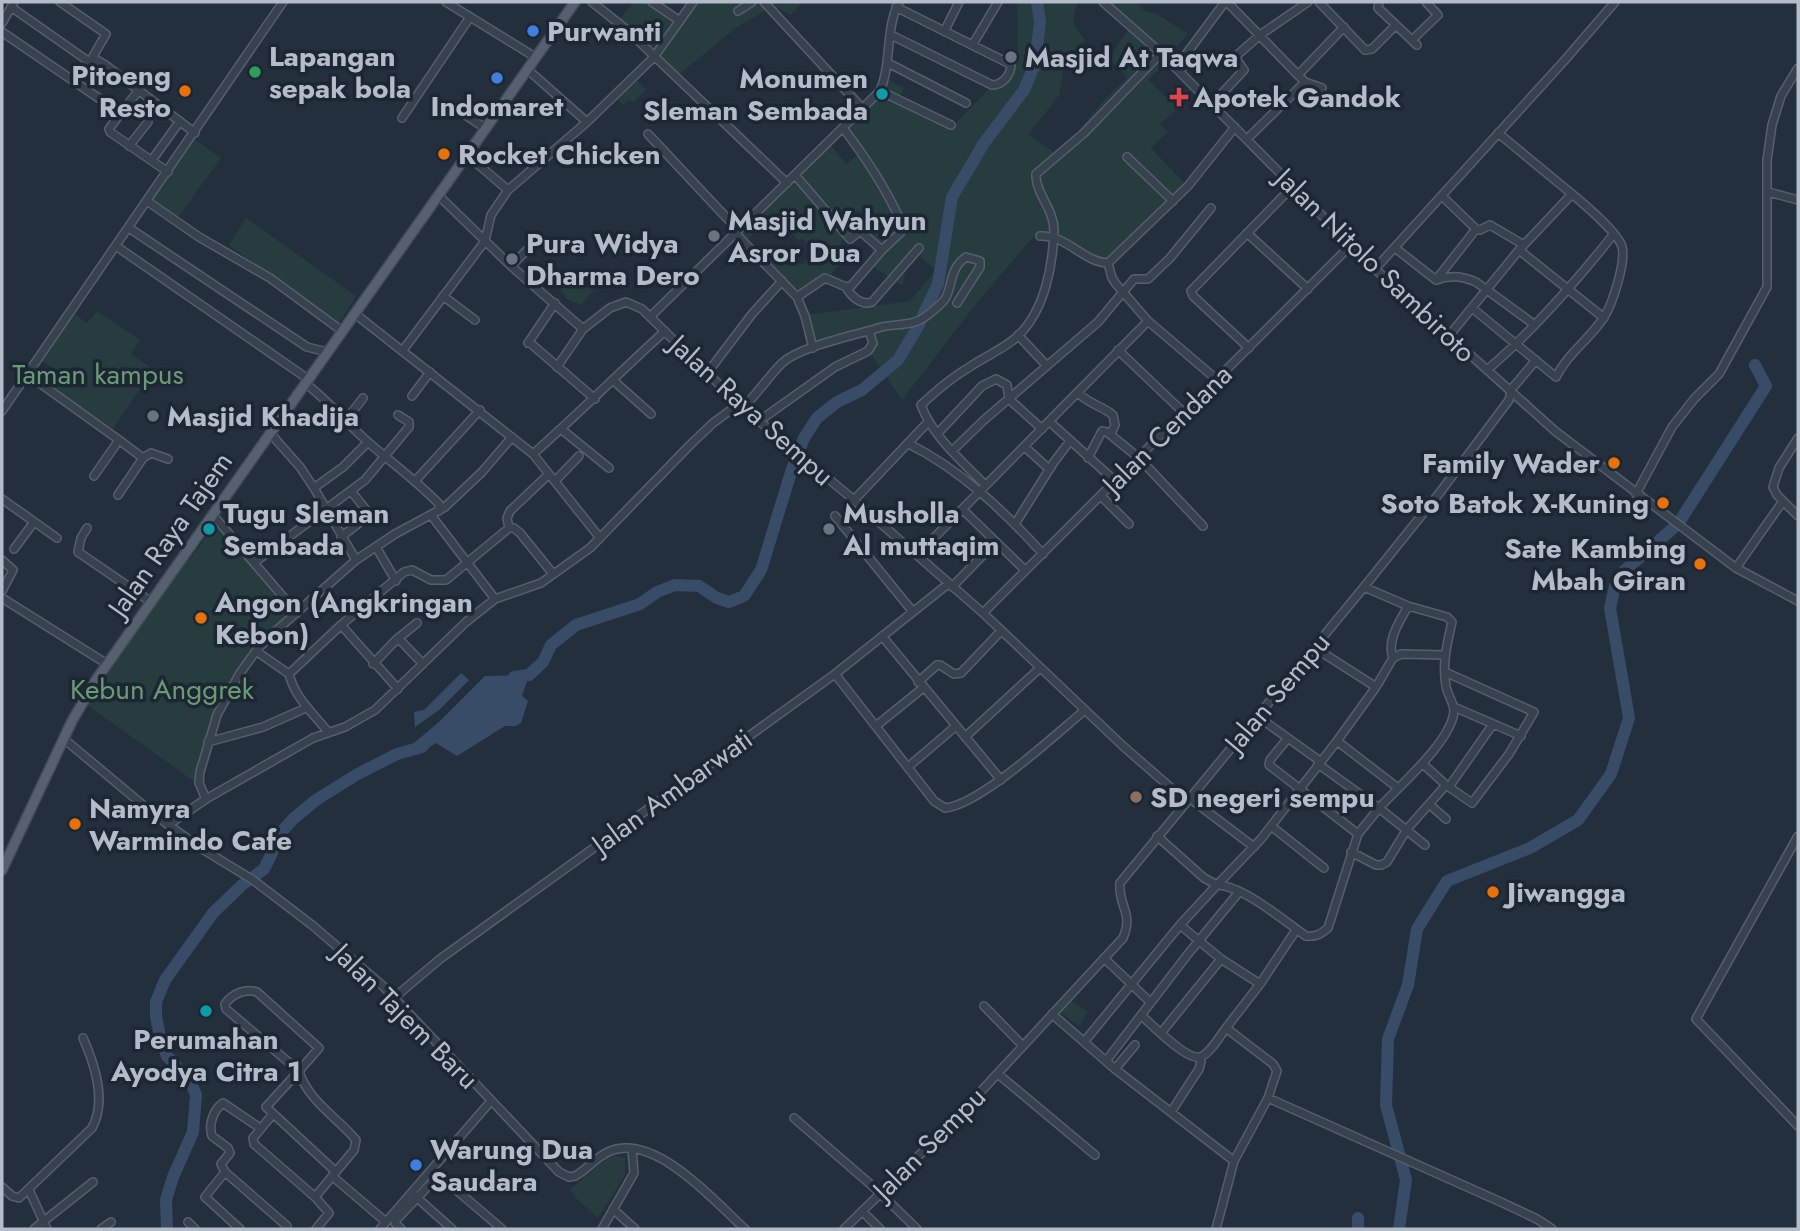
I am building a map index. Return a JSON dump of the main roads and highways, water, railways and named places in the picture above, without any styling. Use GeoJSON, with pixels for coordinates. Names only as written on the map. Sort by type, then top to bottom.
{"type":"FeatureCollection","features":[{"type":"Feature","properties":{"kind":"main road","name":"Jalan Raya Tajem"},"geometry":{"type":"LineString","coordinates":[[2,870],[82,703],[107,664],[575,2]]}},
{"type":"Feature","properties":{"kind":"water"},"geometry":{"type":"Polygon","coordinates":[[[461,673],[469,680],[439,710],[415,727],[414,712],[424,710],[461,673]]]}},
{"type":"Feature","properties":{"kind":"water"},"geometry":{"type":"Polygon","coordinates":[[[529,675],[522,696],[528,701],[521,723],[505,726],[457,756],[436,743],[417,755],[414,743],[485,676],[529,675]]]}},
{"type":"Feature","properties":{"kind":"waterway"},"geometry":{"type":"LineString","coordinates":[[923,315],[938,284],[952,197],[984,143],[1024,90],[1035,64],[1040,22],[1037,2]]}},
{"type":"Feature","properties":{"kind":"waterway"},"geometry":{"type":"LineString","coordinates":[[514,677],[529,675],[543,662],[551,645],[576,625],[640,604],[657,592],[675,585],[699,586],[717,598],[729,602],[744,596],[761,570],[804,438],[817,418],[837,402],[862,390],[898,360],[920,323]]}},
{"type":"Feature","properties":{"kind":"waterway"},"geometry":{"type":"LineString","coordinates":[[1399,1229],[1406,1180],[1386,1105],[1388,1039],[1408,985],[1417,929],[1447,881],[1530,848],[1578,820],[1611,774],[1629,718],[1610,608],[1615,586],[1624,571],[1678,524],[1766,386],[1755,365]]}},
{"type":"Feature","properties":{"kind":"waterway"},"geometry":{"type":"LineString","coordinates":[[167,1229],[166,1200],[193,1132],[196,1095],[191,1083],[167,1056],[160,1037],[156,1002],[165,980],[213,913],[242,885],[264,869],[276,838],[293,819],[316,800],[356,775],[397,754],[422,747],[427,741]]}},
{"type":"Feature","properties":{"kind":"waterway"},"geometry":{"type":"LineString","coordinates":[[1358,1218],[1358,1229]]}},
{"type":"Feature","properties":{"kind":"place","name":"Purwanti"},"geometry":{"type":"Point","coordinates":[533,31]}},
{"type":"Feature","properties":{"kind":"place","name":"Masjid At Taqwa"},"geometry":{"type":"Point","coordinates":[1011,57]}},
{"type":"Feature","properties":{"kind":"place","name":"Lapangan sepak bola"},"geometry":{"type":"Point","coordinates":[255,72]}},
{"type":"Feature","properties":{"kind":"place","name":"Indomaret"},"geometry":{"type":"Point","coordinates":[497,78]}},
{"type":"Feature","properties":{"kind":"place","name":"Pitoeng Resto"},"geometry":{"type":"Point","coordinates":[185,91]}},
{"type":"Feature","properties":{"kind":"place","name":"Monumen Sleman Sembada"},"geometry":{"type":"Point","coordinates":[882,94]}},
{"type":"Feature","properties":{"kind":"place","name":"Apotek Gandok"},"geometry":{"type":"Point","coordinates":[1179,97]}},
{"type":"Feature","properties":{"kind":"place","name":"Rocket Chicken"},"geometry":{"type":"Point","coordinates":[444,154]}},
{"type":"Feature","properties":{"kind":"place","name":"Masjid Wahyun Asror Dua"},"geometry":{"type":"Point","coordinates":[714,236]}},
{"type":"Feature","properties":{"kind":"place","name":"Pura Widya Dharma Dero"},"geometry":{"type":"Point","coordinates":[512,259]}},
{"type":"Feature","properties":{"kind":"place","name":"Masjid Khadija"},"geometry":{"type":"Point","coordinates":[153,416]}},
{"type":"Feature","properties":{"kind":"place","name":"Family Wader"},"geometry":{"type":"Point","coordinates":[1614,463]}},
{"type":"Feature","properties":{"kind":"place","name":"Soto Batok X-Kuning"},"geometry":{"type":"Point","coordinates":[1663,503]}},
{"type":"Feature","properties":{"kind":"place","name":"Tugu Sleman Sembada"},"geometry":{"type":"Point","coordinates":[209,529]}},
{"type":"Feature","properties":{"kind":"place","name":"Musholla Al muttaqim"},"geometry":{"type":"Point","coordinates":[829,529]}},
{"type":"Feature","properties":{"kind":"place","name":"Sate Kambing Mbah Giran"},"geometry":{"type":"Point","coordinates":[1700,564]}},
{"type":"Feature","properties":{"kind":"place","name":"Angon (Angkringan Kebon)"},"geometry":{"type":"Point","coordinates":[201,618]}},
{"type":"Feature","properties":{"kind":"place","name":"SD negeri sempu"},"geometry":{"type":"Point","coordinates":[1136,797]}},
{"type":"Feature","properties":{"kind":"place","name":"Namyra Warmindo Cafe"},"geometry":{"type":"Point","coordinates":[75,824]}},
{"type":"Feature","properties":{"kind":"place","name":"Jiwangga"},"geometry":{"type":"Point","coordinates":[1493,892]}},
{"type":"Feature","properties":{"kind":"place","name":"Perumahan Ayodya Citra 1"},"geometry":{"type":"Point","coordinates":[206,1011]}},
{"type":"Feature","properties":{"kind":"place","name":"Warung Dua Saudara"},"geometry":{"type":"Point","coordinates":[416,1165]}},
{"type":"Feature","properties":{"kind":"park label","name":"Taman kampus"},"geometry":{"type":"Point","coordinates":[98,374]}},
{"type":"Feature","properties":{"kind":"park label","name":"Kebun Anggrek"},"geometry":{"type":"Point","coordinates":[162,689]}}]}
